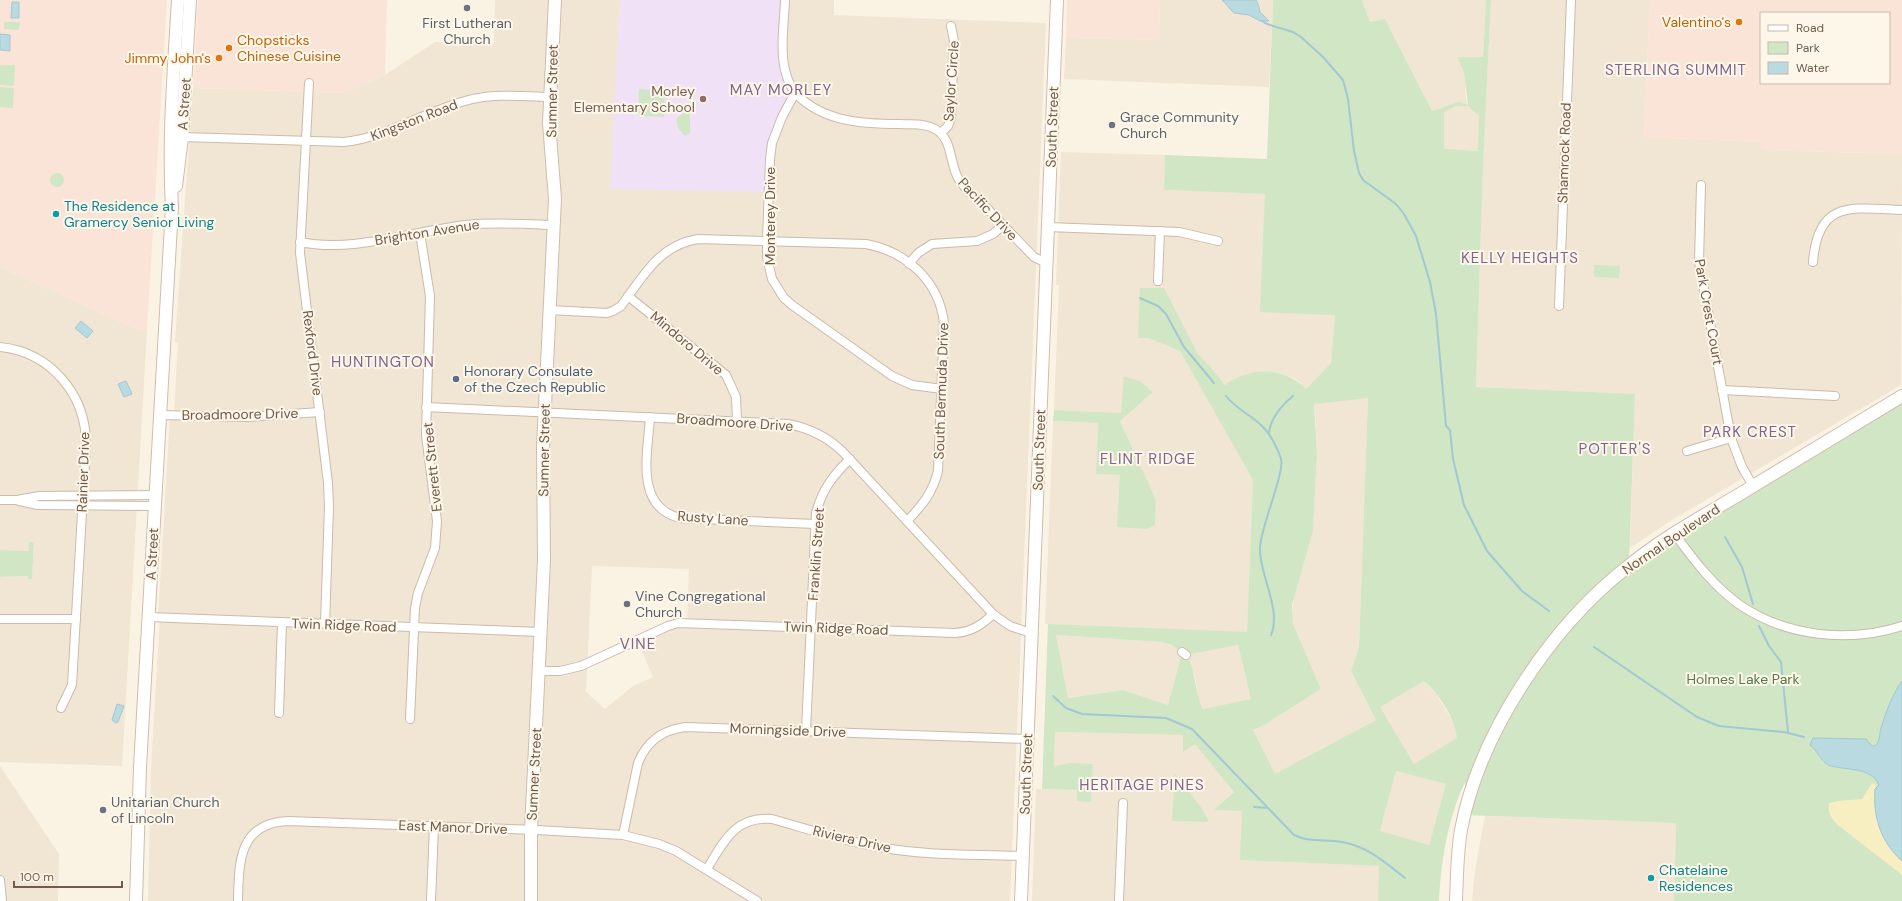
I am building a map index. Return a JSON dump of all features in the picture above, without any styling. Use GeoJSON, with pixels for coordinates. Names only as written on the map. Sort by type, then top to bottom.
{"type":"FeatureCollection","features":[{"type":"Feature","properties":{"kind":"main road","name":"A Street"},"geometry":{"type":"LineString","coordinates":[[172,207],[170,173],[171,121],[178,0]]}},
{"type":"Feature","properties":{"kind":"main road","name":"A Street"},"geometry":{"type":"LineString","coordinates":[[136,901],[140,772],[148,617],[172,207],[182,137],[190,0]]}},
{"type":"Feature","properties":{"kind":"main road","name":"Sumner Street"},"geometry":{"type":"LineString","coordinates":[[531,901],[532,830],[544,560],[542,485],[554,225],[555,187],[549,132],[555,0]]}},
{"type":"Feature","properties":{"kind":"main road","name":"South Street"},"geometry":{"type":"LineString","coordinates":[[1021,901],[1057,0]]}},
{"type":"Feature","properties":{"kind":"main road","name":"Normal Boulevard"},"geometry":{"type":"LineString","coordinates":[[1456,901],[1458,850],[1463,820],[1486,753],[1511,704],[1544,653],[1579,611],[1625,568],[1674,533],[1902,396]]}},
{"type":"Feature","properties":{"kind":"street"},"geometry":{"type":"LineString","coordinates":[[785,0],[784,69],[786,77],[795,93],[808,105],[839,119],[871,123],[921,125],[935,129],[941,133]]}},
{"type":"Feature","properties":{"kind":"street","name":"Shamrock Road"},"geometry":{"type":"LineString","coordinates":[[1559,306],[1571,0]]}},
{"type":"Feature","properties":{"kind":"street","name":"Saylor Circle"},"geometry":{"type":"LineString","coordinates":[[941,133],[948,126],[951,118],[954,41],[951,26]]}},
{"type":"Feature","properties":{"kind":"street","name":"Rexford Drive"},"geometry":{"type":"LineString","coordinates":[[309,83],[300,242],[326,458],[329,507],[325,624]]}},
{"type":"Feature","properties":{"kind":"street","name":"Monterey Drive"},"geometry":{"type":"LineString","coordinates":[[795,93],[782,117],[772,143],[770,159],[767,257],[772,279],[784,298],[792,305],[892,376],[912,385],[942,388]]}},
{"type":"Feature","properties":{"kind":"street","name":"Kingston Road"},"geometry":{"type":"LineString","coordinates":[[182,137],[344,142],[370,138],[452,105],[482,97],[550,97]]}},
{"type":"Feature","properties":{"kind":"street","name":"Pacific Drive"},"geometry":{"type":"LineString","coordinates":[[941,133],[948,145],[951,162],[958,178],[1034,256],[1046,263]]}},
{"type":"Feature","properties":{"kind":"street","name":"Park Crest Court"},"geometry":{"type":"LineString","coordinates":[[1701,185],[1699,262],[1731,438],[1742,467],[1753,486]]}},
{"type":"Feature","properties":{"kind":"street"},"geometry":{"type":"LineString","coordinates":[[1813,262],[1814,242],[1821,227],[1833,215],[1850,209],[1902,210]]}},
{"type":"Feature","properties":{"kind":"street","name":"Brighton Avenue"},"geometry":{"type":"LineString","coordinates":[[300,242],[312,244],[355,243],[486,223],[554,225]]}},
{"type":"Feature","properties":{"kind":"street"},"geometry":{"type":"LineString","coordinates":[[909,264],[918,253],[932,244],[978,241],[993,234],[1003,225]]}},
{"type":"Feature","properties":{"kind":"street"},"geometry":{"type":"LineString","coordinates":[[1048,227],[1160,231],[1195,235],[1218,241]]}},
{"type":"Feature","properties":{"kind":"street"},"geometry":{"type":"LineString","coordinates":[[1158,281],[1160,231]]}},
{"type":"Feature","properties":{"kind":"street","name":"Everett Street"},"geometry":{"type":"LineString","coordinates":[[410,719],[413,627],[418,594],[431,561],[437,532],[436,510],[427,457],[426,407],[430,314],[428,280],[420,233]]}},
{"type":"Feature","properties":{"kind":"street","name":"South Bermuda Drive"},"geometry":{"type":"LineString","coordinates":[[549,310],[607,313],[617,309],[656,260],[668,250],[680,243],[705,238],[866,244],[886,250],[909,264],[929,281],[943,310],[944,323],[939,462],[936,480],[925,501],[907,521]]}},
{"type":"Feature","properties":{"kind":"street","name":"Mindoro Drive"},"geometry":{"type":"LineString","coordinates":[[628,296],[726,375],[736,397],[737,421]]}},
{"type":"Feature","properties":{"kind":"street","name":"Rainier Drive"},"geometry":{"type":"LineString","coordinates":[[0,347],[24,352],[42,361],[60,375],[72,392],[83,414],[86,434],[72,685],[70,694],[61,708]]}},
{"type":"Feature","properties":{"kind":"street"},"geometry":{"type":"LineString","coordinates":[[1722,390],[1835,396]]}},
{"type":"Feature","properties":{"kind":"street","name":"Broadmoore Drive"},"geometry":{"type":"LineString","coordinates":[[426,407],[788,424],[810,430],[833,443],[850,459],[993,614],[1010,626],[1031,633]]}},
{"type":"Feature","properties":{"kind":"street","name":"Broadmoore Drive"},"geometry":{"type":"LineString","coordinates":[[160,415],[247,417],[320,412]]}},
{"type":"Feature","properties":{"kind":"street","name":"Rusty Lane"},"geometry":{"type":"LineString","coordinates":[[650,417],[647,487],[655,503],[665,512],[680,518],[815,524]]}},
{"type":"Feature","properties":{"kind":"street"},"geometry":{"type":"LineString","coordinates":[[1687,451],[1731,438]]}},
{"type":"Feature","properties":{"kind":"street","name":"Franklin Street"},"geometry":{"type":"LineString","coordinates":[[806,731],[815,524],[820,500],[825,488],[832,477],[850,459]]}},
{"type":"Feature","properties":{"kind":"street"},"geometry":{"type":"LineString","coordinates":[[0,500],[17,500],[39,496],[83,495],[155,500]]}},
{"type":"Feature","properties":{"kind":"street"},"geometry":{"type":"LineString","coordinates":[[17,500],[35,505],[82,505],[155,500]]}},
{"type":"Feature","properties":{"kind":"street"},"geometry":{"type":"LineString","coordinates":[[1674,533],[1701,568],[1721,589],[1751,612],[1771,621],[1802,631],[1834,636],[1872,634],[1902,626]]}},
{"type":"Feature","properties":{"kind":"street","name":"Twin Ridge Road"},"geometry":{"type":"LineString","coordinates":[[539,671],[560,671],[581,666],[668,626],[678,623],[955,633],[970,630],[979,626],[993,614]]}},
{"type":"Feature","properties":{"kind":"street","name":"Twin Ridge Road"},"geometry":{"type":"LineString","coordinates":[[148,617],[541,632]]}},
{"type":"Feature","properties":{"kind":"street"},"geometry":{"type":"LineString","coordinates":[[0,619],[76,619]]}},
{"type":"Feature","properties":{"kind":"street"},"geometry":{"type":"LineString","coordinates":[[279,713],[282,622]]}},
{"type":"Feature","properties":{"kind":"street","name":"Morningside Drive"},"geometry":{"type":"LineString","coordinates":[[623,835],[638,763],[645,748],[659,735],[671,729],[685,727],[1027,739]]}},
{"type":"Feature","properties":{"kind":"street"},"geometry":{"type":"LineString","coordinates":[[1119,901],[1123,803]]}},
{"type":"Feature","properties":{"kind":"street","name":"Riviera Drive"},"geometry":{"type":"LineString","coordinates":[[707,869],[731,832],[746,822],[763,818],[880,847],[933,853],[1022,856]]}},
{"type":"Feature","properties":{"kind":"street","name":"East Manor Drive"},"geometry":{"type":"LineString","coordinates":[[238,901],[239,864],[244,847],[255,833],[273,823],[288,821],[623,835],[659,844],[676,851],[757,901]]}},
{"type":"Feature","properties":{"kind":"street"},"geometry":{"type":"LineString","coordinates":[[431,901],[434,826]]}},
{"type":"Feature","properties":{"kind":"street"},"geometry":{"type":"LineString","coordinates":[[0,880],[2,901]]}},
{"type":"Feature","properties":{"kind":"shaded area"},"geometry":{"type":"Polygon","coordinates":[[[0,0],[167,0],[147,330],[139,330],[0,267],[0,0]]]}},
{"type":"Feature","properties":{"kind":"shaded area"},"geometry":{"type":"Polygon","coordinates":[[[198,0],[387,0],[385,75],[342,93],[193,88],[198,0]]]}},
{"type":"Feature","properties":{"kind":"shaded area"},"geometry":{"type":"Polygon","coordinates":[[[495,0],[620,0],[611,189],[786,77],[785,0],[834,0],[834,15],[1046,23],[1010,901],[148,901],[151,768],[160,618],[158,618],[170,415],[174,415],[178,343],[175,342],[193,88],[342,93],[385,75],[435,42],[494,44],[495,0]],[[592,566],[586,692],[605,709],[633,686],[653,677],[637,640],[687,622],[689,569],[592,566]]]}},
{"type":"Feature","properties":{"kind":"shaded area","name":"Morley Elementary School"},"geometry":{"type":"Polygon","coordinates":[[[620,0],[785,0],[783,60],[795,93],[777,129],[768,192],[610,189],[620,0]]]}},
{"type":"Feature","properties":{"kind":"shaded area"},"geometry":{"type":"Polygon","coordinates":[[[1067,0],[1160,0],[1159,40],[1066,38],[1067,0]]]}},
{"type":"Feature","properties":{"kind":"shaded area"},"geometry":{"type":"Polygon","coordinates":[[[1160,0],[1273,0],[1269,87],[1064,79],[1066,38],[1159,40],[1160,0]]]}},
{"type":"Feature","properties":{"kind":"shaded area"},"geometry":{"type":"Polygon","coordinates":[[[1362,0],[1486,0],[1483,58],[1458,57],[1464,72],[1466,99],[1468,105],[1479,116],[1479,151],[1444,150],[1444,111],[1456,106],[1467,106],[1458,102],[1432,111],[1385,19],[1370,22],[1362,0]]]}},
{"type":"Feature","properties":{"kind":"shaded area"},"geometry":{"type":"Polygon","coordinates":[[[1491,0],[1650,0],[1644,137],[1761,142],[1761,150],[1902,154],[1901,385],[1672,520],[1630,548],[1635,394],[1476,387],[1483,166],[1491,0]]]}},
{"type":"Feature","properties":{"kind":"shaded area"},"geometry":{"type":"Polygon","coordinates":[[[1650,0],[1902,0],[1902,154],[1761,150],[1761,142],[1644,137],[1650,0]]]}},
{"type":"Feature","properties":{"kind":"shaded area"},"geometry":{"type":"Polygon","coordinates":[[[1061,152],[1165,155],[1164,190],[1265,194],[1335,315],[1331,363],[1306,389],[1296,379],[1281,373],[1265,372],[1247,374],[1238,377],[1225,385],[1198,354],[1164,289],[1148,338],[1180,351],[1253,480],[1247,633],[1045,624],[1053,421],[1098,423],[1096,474],[1120,475],[1155,525],[1156,500],[1120,421],[1153,392],[1148,387],[1121,413],[1054,410],[1059,285],[1056,285],[1061,152]]]}},
{"type":"Feature","properties":{"kind":"shaded area"},"geometry":{"type":"Polygon","coordinates":[[[0,267],[139,330],[147,330],[122,766],[0,762],[0,577],[28,576],[32,579],[34,543],[29,542],[29,551],[0,550],[0,267]]]}},
{"type":"Feature","properties":{"kind":"shaded area"},"geometry":{"type":"Polygon","coordinates":[[[1368,398],[1359,647],[1351,671],[1376,720],[1275,775],[1253,730],[1264,725],[1321,689],[1293,624],[1292,615],[1294,597],[1313,531],[1317,453],[1315,410],[1313,403],[1368,398]]]}},
{"type":"Feature","properties":{"kind":"shaded area"},"geometry":{"type":"Polygon","coordinates":[[[1056,635],[1162,642],[1179,649],[1182,652],[1168,705],[1123,690],[1068,698],[1056,635]]]}},
{"type":"Feature","properties":{"kind":"shaded area"},"geometry":{"type":"Polygon","coordinates":[[[1238,645],[1251,699],[1203,709],[1198,696],[1195,676],[1186,655],[1238,645]]]}},
{"type":"Feature","properties":{"kind":"shaded area"},"geometry":{"type":"Polygon","coordinates":[[[1424,681],[1436,694],[1453,722],[1458,738],[1414,764],[1379,707],[1424,681]]]}},
{"type":"Feature","properties":{"kind":"shaded area"},"geometry":{"type":"Polygon","coordinates":[[[1055,732],[1184,735],[1183,752],[1195,743],[1234,792],[1214,810],[1242,811],[1241,860],[1380,866],[1378,901],[1032,901],[1036,789],[1078,790],[1077,801],[1091,801],[1093,765],[1066,763],[1061,764],[1054,769],[1055,732]]]}},
{"type":"Feature","properties":{"kind":"shaded area"},"geometry":{"type":"Polygon","coordinates":[[[0,766],[59,854],[58,901],[0,901],[0,766]]]}},
{"type":"Feature","properties":{"kind":"shaded area"},"geometry":{"type":"Polygon","coordinates":[[[1396,771],[1446,784],[1429,845],[1380,832],[1396,771]]]}},
{"type":"Feature","properties":{"kind":"shaded area","name":"Chatelaine Residences"},"geometry":{"type":"Polygon","coordinates":[[[1485,816],[1676,823],[1674,901],[1472,901],[1475,870],[1485,816]]]}},
{"type":"Feature","properties":{"kind":"green space","name":"Holmes Lake Park"},"geometry":{"type":"Polygon","coordinates":[[[1273,0],[1362,0],[1370,22],[1385,19],[1432,111],[1458,102],[1468,105],[1464,72],[1457,57],[1483,57],[1486,0],[1491,0],[1483,166],[1476,387],[1635,394],[1629,564],[1902,396],[1902,901],[1674,901],[1676,823],[1465,815],[1465,782],[1454,810],[1446,840],[1439,901],[1378,901],[1379,866],[1240,860],[1242,811],[1214,810],[1234,792],[1195,744],[1183,752],[1183,735],[1055,732],[1054,768],[1068,763],[1093,764],[1091,802],[1077,801],[1077,790],[1042,789],[1048,624],[1247,632],[1253,480],[1180,351],[1148,338],[1138,338],[1140,288],[1164,288],[1198,354],[1225,385],[1245,375],[1256,372],[1267,372],[1288,376],[1297,381],[1306,389],[1331,363],[1335,315],[1260,312],[1265,194],[1164,190],[1165,155],[1267,159],[1273,0]],[[1456,106],[1444,112],[1444,149],[1478,151],[1479,116],[1468,106],[1456,106]],[[1368,398],[1314,404],[1317,453],[1313,531],[1292,605],[1293,624],[1321,689],[1264,725],[1253,730],[1275,774],[1376,720],[1351,671],[1359,647],[1368,398]],[[1056,635],[1068,698],[1123,690],[1168,705],[1182,652],[1171,645],[1162,642],[1056,635]],[[1238,645],[1186,655],[1190,661],[1203,709],[1251,699],[1238,645]],[[1424,681],[1380,707],[1414,764],[1457,738],[1453,722],[1441,699],[1424,681]],[[1396,771],[1380,831],[1429,845],[1446,784],[1396,771]]]}},
{"type":"Feature","properties":{"kind":"green space"},"geometry":{"type":"Polygon","coordinates":[[[4,22],[20,22],[19,30],[4,29],[4,22]]]}},
{"type":"Feature","properties":{"kind":"green space"},"geometry":{"type":"Polygon","coordinates":[[[0,65],[15,65],[14,86],[0,85],[0,65]]]}},
{"type":"Feature","properties":{"kind":"green space"},"geometry":{"type":"Polygon","coordinates":[[[0,87],[14,88],[13,108],[0,107],[0,87]]]}},
{"type":"Feature","properties":{"kind":"green space"},"geometry":{"type":"Polygon","coordinates":[[[639,89],[665,91],[664,117],[638,116],[639,89]]]}},
{"type":"Feature","properties":{"kind":"green space"},"geometry":{"type":"Polygon","coordinates":[[[687,110],[690,112],[690,133],[686,136],[678,128],[677,118],[687,110]]]}},
{"type":"Feature","properties":{"kind":"green space"},"geometry":{"type":"Polygon","coordinates":[[[57,173],[62,175],[64,180],[62,185],[57,187],[52,185],[50,180],[52,175],[57,173]]]}},
{"type":"Feature","properties":{"kind":"green space"},"geometry":{"type":"Polygon","coordinates":[[[1594,265],[1620,266],[1619,278],[1594,277],[1594,265]]]}},
{"type":"Feature","properties":{"kind":"green space"},"geometry":{"type":"Polygon","coordinates":[[[1124,376],[1141,382],[1153,392],[1120,421],[1156,500],[1155,525],[1146,529],[1117,527],[1120,475],[1096,474],[1098,423],[1053,421],[1054,410],[1121,413],[1124,376]]]}},
{"type":"Feature","properties":{"kind":"green space"},"geometry":{"type":"Polygon","coordinates":[[[29,542],[34,542],[32,579],[28,579],[28,576],[0,577],[0,550],[29,551],[29,542]]]}},
{"type":"Feature","properties":{"kind":"green space"},"geometry":{"type":"Polygon","coordinates":[[[1175,774],[1202,809],[1209,822],[1172,821],[1175,774]]]}},
{"type":"Feature","properties":{"kind":"sand"},"geometry":{"type":"Polygon","coordinates":[[[1872,783],[1876,785],[1875,806],[1879,826],[1888,845],[1902,861],[1902,875],[1839,826],[1829,813],[1829,803],[1862,799],[1872,783]]]}},
{"type":"Feature","properties":{"kind":"water"},"geometry":{"type":"Polygon","coordinates":[[[1222,0],[1256,0],[1260,12],[1269,21],[1260,21],[1249,15],[1234,13],[1222,0]]]}},
{"type":"Feature","properties":{"kind":"water"},"geometry":{"type":"Polygon","coordinates":[[[12,2],[19,2],[19,18],[11,18],[12,2]]]}},
{"type":"Feature","properties":{"kind":"water"},"geometry":{"type":"Polygon","coordinates":[[[0,34],[10,35],[10,51],[0,50],[0,34]]]}},
{"type":"Feature","properties":{"kind":"water"},"geometry":{"type":"Polygon","coordinates":[[[81,321],[93,331],[87,338],[75,328],[81,321]]]}},
{"type":"Feature","properties":{"kind":"water"},"geometry":{"type":"Polygon","coordinates":[[[126,381],[132,394],[124,397],[118,384],[126,381]]]}},
{"type":"Feature","properties":{"kind":"water"},"geometry":{"type":"Polygon","coordinates":[[[1902,681],[1902,861],[1884,838],[1877,820],[1875,810],[1875,789],[1879,785],[1875,779],[1864,772],[1828,765],[1810,745],[1813,738],[1866,739],[1872,746],[1875,746],[1879,740],[1885,716],[1895,692],[1902,681]]]}},
{"type":"Feature","properties":{"kind":"water"},"geometry":{"type":"Polygon","coordinates":[[[117,704],[124,706],[118,722],[116,723],[112,720],[117,704]]]}},
{"type":"Feature","properties":{"kind":"waterway"},"geometry":{"type":"LineString","coordinates":[[1262,21],[1293,32],[1301,37],[1323,57],[1343,80],[1348,99],[1354,151],[1359,173],[1363,180],[1396,204],[1404,214],[1416,236],[1430,282],[1436,314],[1446,426],[1450,430],[1453,459],[1464,505],[1487,551],[1522,591],[1549,611]]}},
{"type":"Feature","properties":{"kind":"waterway"},"geometry":{"type":"LineString","coordinates":[[1140,298],[1158,306],[1166,314],[1184,347],[1214,383]]}},
{"type":"Feature","properties":{"kind":"waterway"},"geometry":{"type":"LineString","coordinates":[[1226,396],[1266,430],[1274,442],[1281,459],[1279,476],[1261,539],[1260,548],[1263,569],[1274,614],[1274,625],[1271,635]]}},
{"type":"Feature","properties":{"kind":"waterway"},"geometry":{"type":"LineString","coordinates":[[1269,433],[1277,413],[1293,396]]}},
{"type":"Feature","properties":{"kind":"waterway"},"geometry":{"type":"LineString","coordinates":[[1725,537],[1742,567],[1753,604]]}},
{"type":"Feature","properties":{"kind":"waterway"},"geometry":{"type":"LineString","coordinates":[[1759,626],[1769,646],[1781,662],[1788,732]]}},
{"type":"Feature","properties":{"kind":"waterway"},"geometry":{"type":"LineString","coordinates":[[1594,647],[1697,717],[1719,726],[1784,732],[1804,737]]}},
{"type":"Feature","properties":{"kind":"waterway"},"geometry":{"type":"LineString","coordinates":[[1053,696],[1066,708],[1082,714],[1166,718],[1192,729],[1294,835],[1306,839],[1336,841],[1360,847],[1376,856],[1405,878]]}},
{"type":"Feature","properties":{"kind":"waterway"},"geometry":{"type":"LineString","coordinates":[[1254,807],[1268,808]]}},
{"type":"Feature","properties":{"kind":"place","name":"First Lutheran Church"},"geometry":{"type":"Point","coordinates":[467,8]}},
{"type":"Feature","properties":{"kind":"place","name":"Valentino's"},"geometry":{"type":"Point","coordinates":[1739,22]}},
{"type":"Feature","properties":{"kind":"place","name":"Chopsticks Chinese Cuisine"},"geometry":{"type":"Point","coordinates":[229,48]}},
{"type":"Feature","properties":{"kind":"place","name":"Jimmy John's"},"geometry":{"type":"Point","coordinates":[219,58]}},
{"type":"Feature","properties":{"kind":"place","name":"Morley Elementary School"},"geometry":{"type":"Point","coordinates":[703,99]}},
{"type":"Feature","properties":{"kind":"place","name":"Grace Community Church"},"geometry":{"type":"Point","coordinates":[1112,125]}},
{"type":"Feature","properties":{"kind":"place","name":"The Residence at Gramercy Senior Living"},"geometry":{"type":"Point","coordinates":[56,214]}},
{"type":"Feature","properties":{"kind":"place","name":"Honorary Consulate of the Czech Republic"},"geometry":{"type":"Point","coordinates":[456,379]}},
{"type":"Feature","properties":{"kind":"place","name":"Vine Congregational Church"},"geometry":{"type":"Point","coordinates":[627,604]}},
{"type":"Feature","properties":{"kind":"place","name":"Unitarian Church of Lincoln"},"geometry":{"type":"Point","coordinates":[103,810]}},
{"type":"Feature","properties":{"kind":"place","name":"Chatelaine Residences"},"geometry":{"type":"Point","coordinates":[1651,878]}},
{"type":"Feature","properties":{"kind":"district","name":"STERLING SUMMIT"},"geometry":{"type":"Point","coordinates":[1676,70]}},
{"type":"Feature","properties":{"kind":"district","name":"MAY MORLEY"},"geometry":{"type":"Point","coordinates":[781,90]}},
{"type":"Feature","properties":{"kind":"district","name":"KELLY HEIGHTS"},"geometry":{"type":"Point","coordinates":[1520,258]}},
{"type":"Feature","properties":{"kind":"district","name":"HUNTINGTON"},"geometry":{"type":"Point","coordinates":[383,362]}},
{"type":"Feature","properties":{"kind":"district","name":"PARK CREST"},"geometry":{"type":"Point","coordinates":[1750,432]}},
{"type":"Feature","properties":{"kind":"district","name":"POTTER'S"},"geometry":{"type":"Point","coordinates":[1615,449]}},
{"type":"Feature","properties":{"kind":"district","name":"FLINT RIDGE"},"geometry":{"type":"Point","coordinates":[1148,459]}},
{"type":"Feature","properties":{"kind":"district","name":"VINE"},"geometry":{"type":"Point","coordinates":[638,644]}},
{"type":"Feature","properties":{"kind":"district","name":"HERITAGE PINES"},"geometry":{"type":"Point","coordinates":[1142,785]}}]}
